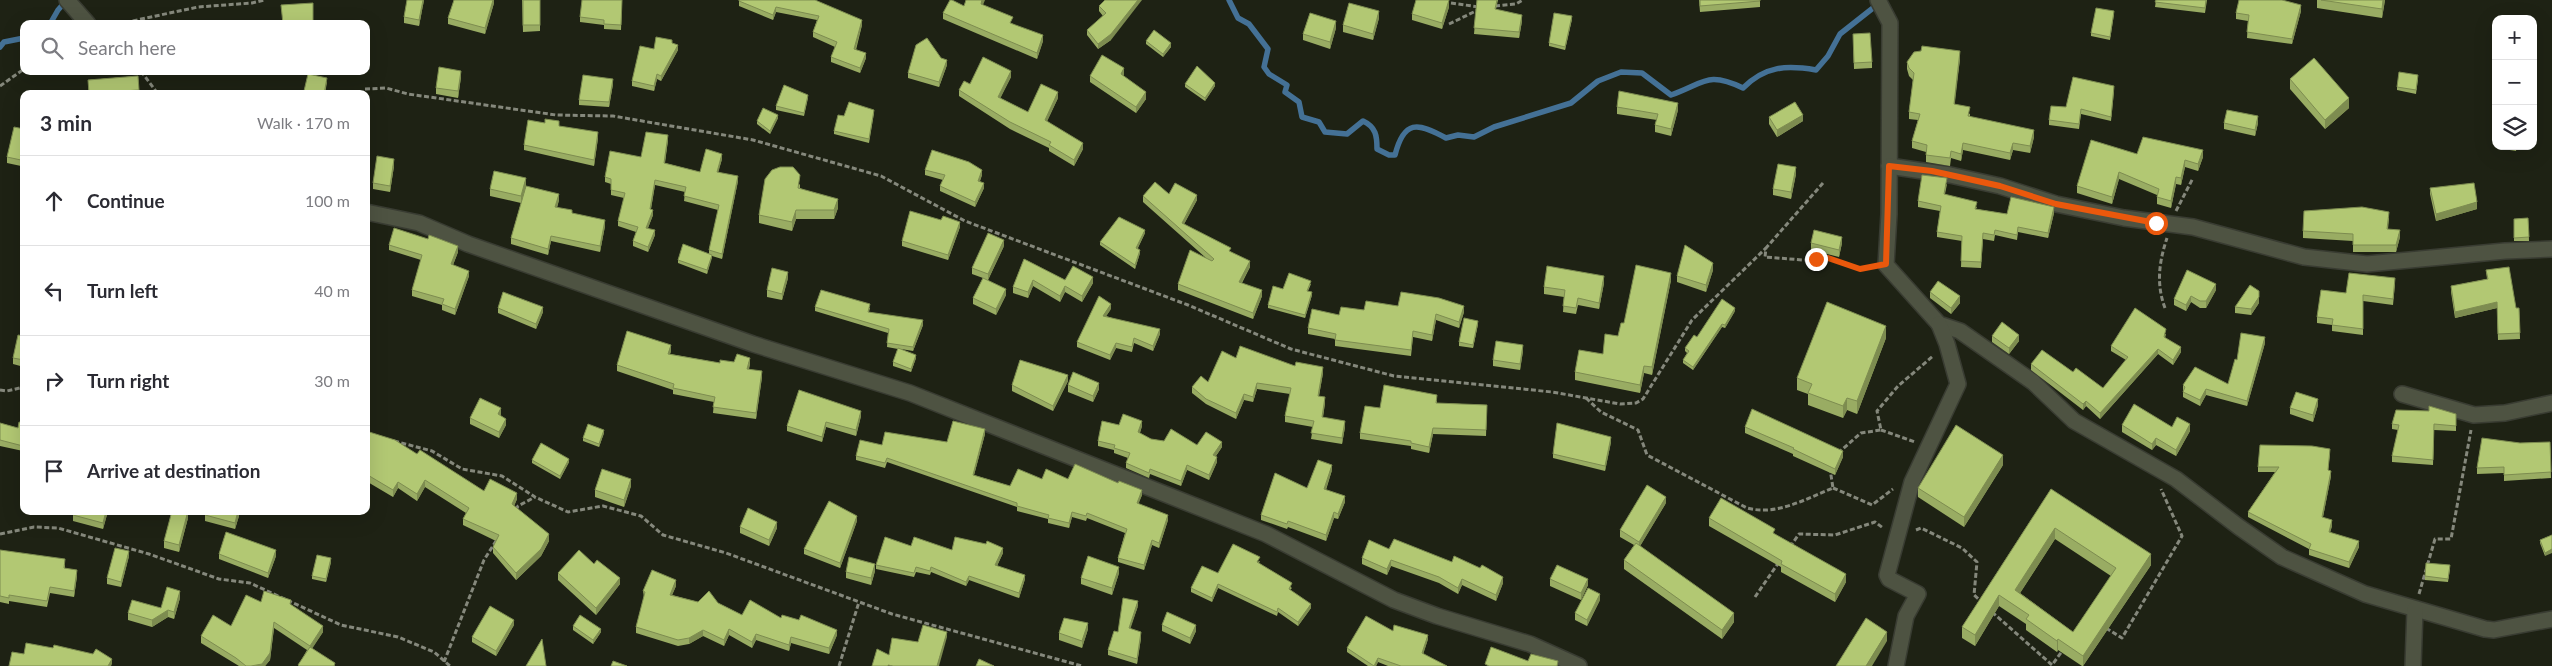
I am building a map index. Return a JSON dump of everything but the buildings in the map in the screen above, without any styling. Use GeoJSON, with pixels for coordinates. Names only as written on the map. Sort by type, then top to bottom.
{"type":"FeatureCollection","features":[{"type":"Feature","properties":{"kind":"street"},"geometry":{"type":"LineString","coordinates":[[1878,0],[1890,23],[1886,264],[1939,324],[1947,344],[1958,384],[1930,448],[1912,482],[1887,577],[1918,596],[1907,610],[1896,666]]}},
{"type":"Feature","properties":{"kind":"street"},"geometry":{"type":"LineString","coordinates":[[70,3],[85,20]]}},
{"type":"Feature","properties":{"kind":"street"},"geometry":{"type":"LineString","coordinates":[[1889,166],[2000,186],[2056,204],[2124,218],[2193,227],[2304,257],[2367,264],[2505,250],[2552,249]]}},
{"type":"Feature","properties":{"kind":"street"},"geometry":{"type":"LineString","coordinates":[[370,213],[419,223],[468,244],[753,344],[910,393],[1266,534],[1394,600],[1437,616],[1530,644],[1579,666]]}},
{"type":"Feature","properties":{"kind":"street"},"geometry":{"type":"LineString","coordinates":[[1939,324],[1960,332],[2033,382],[2074,421],[2176,479],[2282,557],[2365,594],[2494,630],[2552,619]]}},
{"type":"Feature","properties":{"kind":"street"},"geometry":{"type":"LineString","coordinates":[[2402,394],[2474,415],[2506,413],[2552,403]]}},
{"type":"Feature","properties":{"kind":"street"},"geometry":{"type":"LineString","coordinates":[[2413,666],[2415,609]]}},
{"type":"Feature","properties":{"kind":"path"},"geometry":{"type":"LineString","coordinates":[[140,20],[198,7],[252,3],[265,0]]}},
{"type":"Feature","properties":{"kind":"path"},"geometry":{"type":"LineString","coordinates":[[1493,6],[1516,4],[1523,0]]}},
{"type":"Feature","properties":{"kind":"path"},"geometry":{"type":"LineString","coordinates":[[1449,24],[1485,7],[1474,8],[1451,3]]}},
{"type":"Feature","properties":{"kind":"path"},"geometry":{"type":"LineString","coordinates":[[0,86],[20,72]]}},
{"type":"Feature","properties":{"kind":"path"},"geometry":{"type":"LineString","coordinates":[[144,75],[155,90]]}},
{"type":"Feature","properties":{"kind":"path"},"geometry":{"type":"LineString","coordinates":[[365,89],[386,88],[408,94],[561,116],[613,116],[753,140],[881,176],[966,220],[1188,306],[1291,349],[1394,376],[1552,392],[1620,404],[1636,403],[1643,399],[1692,320],[1766,248],[1823,182]]}},
{"type":"Feature","properties":{"kind":"path"},"geometry":{"type":"LineString","coordinates":[[1766,248],[1765,257],[1803,260],[1828,258],[1860,269],[1886,264]]}},
{"type":"Feature","properties":{"kind":"path"},"geometry":{"type":"LineString","coordinates":[[1881,430],[1877,411],[1898,386],[1947,344]]}},
{"type":"Feature","properties":{"kind":"path"},"geometry":{"type":"LineString","coordinates":[[0,390],[7,391],[20,388]]}},
{"type":"Feature","properties":{"kind":"path"},"geometry":{"type":"LineString","coordinates":[[1586,398],[1601,412],[1638,430],[1647,456],[1747,508],[1760,511],[1790,506],[1833,488],[1872,505],[1900,484],[1912,482]]}},
{"type":"Feature","properties":{"kind":"path"},"geometry":{"type":"LineString","coordinates":[[2415,609],[2435,539],[2451,539],[2474,415]]}},
{"type":"Feature","properties":{"kind":"path"},"geometry":{"type":"LineString","coordinates":[[1835,455],[1861,433],[1881,430],[1930,448]]}},
{"type":"Feature","properties":{"kind":"path"},"geometry":{"type":"LineString","coordinates":[[390,439],[432,451],[462,470],[502,476],[535,496],[572,513],[603,506],[641,516],[663,535],[726,552],[892,614],[1082,666]]}},
{"type":"Feature","properties":{"kind":"path"},"geometry":{"type":"LineString","coordinates":[[1828,461],[1833,488]]}},
{"type":"Feature","properties":{"kind":"path"},"geometry":{"type":"LineString","coordinates":[[2101,625],[2122,638],[2182,536],[2151,465]]}},
{"type":"Feature","properties":{"kind":"path"},"geometry":{"type":"LineString","coordinates":[[514,514],[518,506],[535,496]]}},
{"type":"Feature","properties":{"kind":"path"},"geometry":{"type":"LineString","coordinates":[[1788,550],[1799,534],[1835,535],[1875,522],[1897,539],[1920,528],[1962,548],[1977,562],[1974,595],[2052,665],[2067,644]]}},
{"type":"Feature","properties":{"kind":"path"},"geometry":{"type":"LineString","coordinates":[[0,534],[34,527],[58,528],[149,554],[219,579],[250,583],[341,625],[398,637],[434,652],[450,666]]}},
{"type":"Feature","properties":{"kind":"path"},"geometry":{"type":"LineString","coordinates":[[444,662],[484,560],[499,536]]}},
{"type":"Feature","properties":{"kind":"path"},"geometry":{"type":"LineString","coordinates":[[1755,597],[1782,558]]}},
{"type":"Feature","properties":{"kind":"path"},"geometry":{"type":"LineString","coordinates":[[839,666],[859,602]]}},
{"type":"Feature","properties":{"kind":"waterway"},"geometry":{"type":"LineString","coordinates":[[1229,0],[1238,18],[1249,24],[1268,49],[1264,67],[1269,74],[1287,85],[1285,92],[1299,102],[1302,117],[1319,122],[1325,132],[1347,134],[1363,121],[1371,126],[1375,132],[1377,149],[1389,155],[1395,155],[1403,135],[1413,127],[1427,129],[1446,138],[1458,135],[1474,137],[1494,127],[1571,103],[1598,81],[1621,72],[1642,73],[1671,95],[1706,81],[1721,80],[1743,88],[1759,75],[1776,69],[1816,70],[1828,56],[1840,34],[1873,8]]}},
{"type":"Feature","properties":{"kind":"waterway"},"geometry":{"type":"LineString","coordinates":[[52,20],[66,1]]}},
{"type":"Feature","properties":{"kind":"waterway"},"geometry":{"type":"LineString","coordinates":[[0,47],[4,42],[20,39]]}},
{"type":"Feature","properties":{"kind":"route"},"geometry":{"type":"LineString","coordinates":[[1816,259],[1828,258],[1860,269],[1886,264],[1889,166],[1903,166],[1932,171],[2000,186],[2056,204],[2156,223]]}}]}
